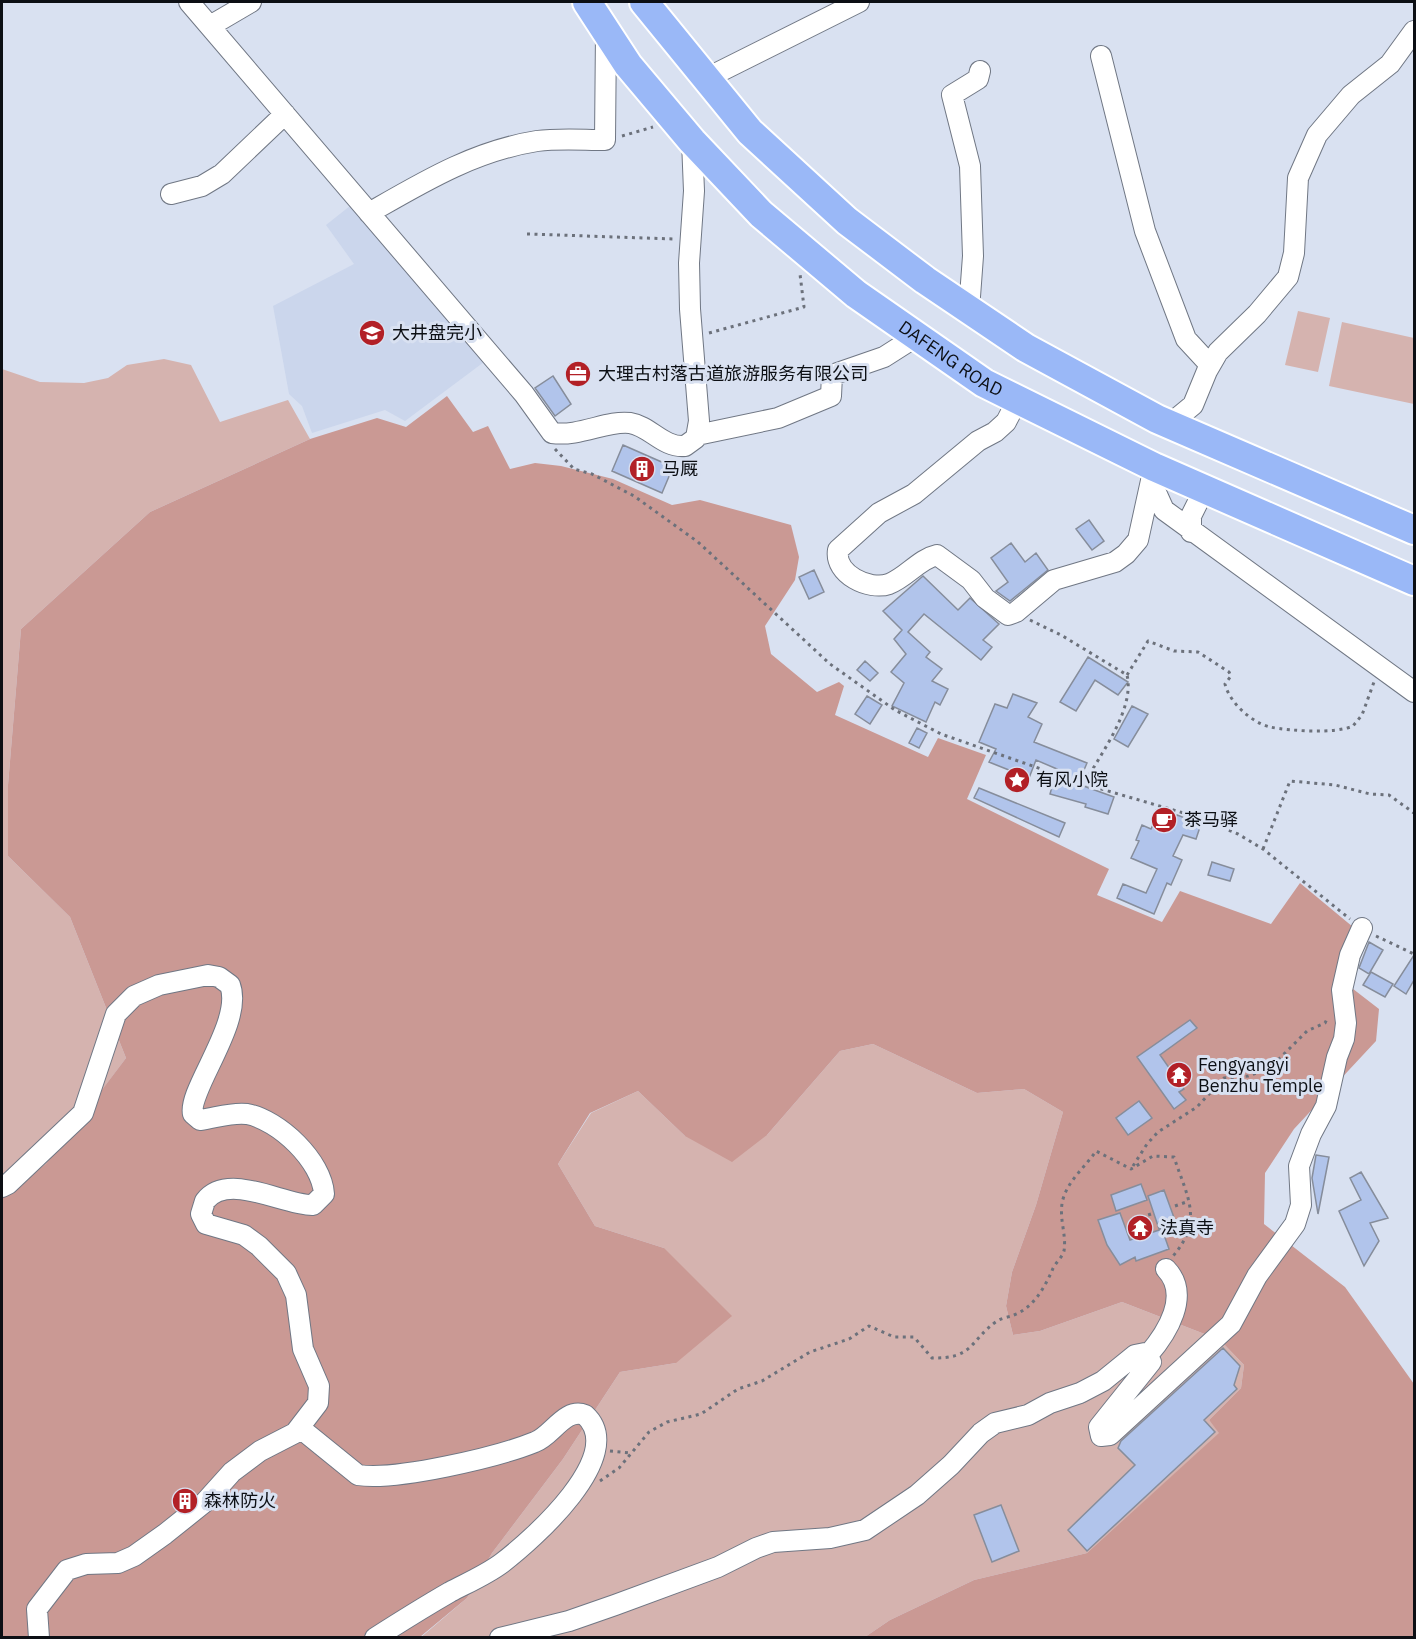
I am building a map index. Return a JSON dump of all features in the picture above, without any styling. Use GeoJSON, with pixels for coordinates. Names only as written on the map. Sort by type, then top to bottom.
{"type":"FeatureCollection","features":[{"type":"Feature","properties":{"kind":"highway","name":"DAFENG ROAD"},"geometry":{"type":"LineString","coordinates":[[586,2],[628,65],[683,131],[761,214],[856,294],[984,382],[1154,467],[1414,581]]}},
{"type":"Feature","properties":{"kind":"highway"},"geometry":{"type":"LineString","coordinates":[[644,2],[750,132],[847,221],[969,310],[1026,348],[1170,424],[1414,530]]}},
{"type":"Feature","properties":{"kind":"highway"},"geometry":{"type":"LineString","coordinates":[[1154,467],[1170,424]]}},
{"type":"Feature","properties":{"kind":"street"},"geometry":{"type":"LineString","coordinates":[[189,2],[524,394],[552,433],[573,434],[627,423],[672,445],[685,446],[697,435],[699,421],[690,309],[694,190],[683,131]]}},
{"type":"Feature","properties":{"kind":"street"},"geometry":{"type":"LineString","coordinates":[[210,26],[251,2]]}},
{"type":"Feature","properties":{"kind":"street"},"geometry":{"type":"LineString","coordinates":[[705,79],[859,2]]}},
{"type":"Feature","properties":{"kind":"street"},"geometry":{"type":"LineString","coordinates":[[1170,424],[1193,405],[1218,352],[1257,314],[1288,277],[1294,253],[1298,178],[1317,135],[1351,95],[1390,64],[1414,31]]}},
{"type":"Feature","properties":{"kind":"street"},"geometry":{"type":"LineString","coordinates":[[369,213],[448,167],[479,155],[539,141],[605,140],[606,32]]}},
{"type":"Feature","properties":{"kind":"street"},"geometry":{"type":"LineString","coordinates":[[1101,56],[1144,231],[1186,339],[1210,365]]}},
{"type":"Feature","properties":{"kind":"street"},"geometry":{"type":"LineString","coordinates":[[969,310],[973,255],[970,166],[952,95],[978,79],[980,71]]}},
{"type":"Feature","properties":{"kind":"street"},"geometry":{"type":"LineString","coordinates":[[171,194],[202,186],[222,174],[285,114]]}},
{"type":"Feature","properties":{"kind":"street"},"geometry":{"type":"LineString","coordinates":[[697,435],[778,418],[831,396],[832,375],[884,357],[917,336]]}},
{"type":"Feature","properties":{"kind":"street"},"geometry":{"type":"LineString","coordinates":[[1018,399],[1006,422],[978,441],[914,494],[879,513],[838,550],[837,557],[851,577],[868,585],[885,585],[903,578],[928,557],[937,555],[971,580],[1000,611],[1008,615],[1054,580],[1115,562],[1126,554],[1138,540],[1154,467]]}},
{"type":"Feature","properties":{"kind":"street"},"geometry":{"type":"LineString","coordinates":[[1154,467],[1155,490],[1164,510],[1191,532],[1283,595],[1414,692]]}},
{"type":"Feature","properties":{"kind":"street"},"geometry":{"type":"LineString","coordinates":[[1191,532],[1191,516],[1205,488]]}},
{"type":"Feature","properties":{"kind":"street"},"geometry":{"type":"LineString","coordinates":[[1148,1355],[1151,1362],[1099,1427],[1101,1436],[1110,1435],[1231,1324],[1252,1285],[1295,1224],[1301,1205],[1299,1166],[1311,1134],[1326,1106],[1337,1057],[1344,1039],[1346,1023],[1341,999],[1350,955],[1362,928]]}},
{"type":"Feature","properties":{"kind":"street"},"geometry":{"type":"LineString","coordinates":[[2,1187],[8,1184],[83,1113],[116,1014],[134,996],[159,985],[208,975],[219,977],[230,985],[233,1000],[224,1034],[192,1111],[200,1120],[248,1114],[279,1129],[313,1161],[322,1176],[324,1194],[317,1203],[306,1205],[268,1193],[228,1190],[208,1197],[201,1214],[206,1224],[243,1235],[260,1246],[291,1281],[296,1295],[303,1349],[316,1378],[320,1394],[318,1403],[300,1428],[232,1472],[204,1502],[134,1556],[118,1563],[86,1564],[67,1570],[37,1609],[39,1638]]}},
{"type":"Feature","properties":{"kind":"street"},"geometry":{"type":"LineString","coordinates":[[1148,1355],[1168,1325],[1177,1298],[1174,1277],[1166,1269]]}},
{"type":"Feature","properties":{"kind":"street"},"geometry":{"type":"LineString","coordinates":[[500,1638],[569,1621],[615,1605],[718,1567],[773,1542],[849,1536],[865,1530],[917,1495],[951,1465],[981,1433],[995,1423],[1028,1415],[1050,1403],[1080,1393],[1103,1381],[1135,1355],[1145,1353],[1148,1355]]}},
{"type":"Feature","properties":{"kind":"street"},"geometry":{"type":"LineString","coordinates":[[300,1428],[358,1475],[370,1477],[413,1473],[527,1445],[547,1436],[570,1415],[581,1413],[588,1417],[594,1428],[597,1447],[592,1463],[568,1500],[529,1540],[500,1564],[375,1638]]}},
{"type":"Feature","properties":{"kind":"path"},"geometry":{"type":"LineString","coordinates":[[605,140],[683,131]]}},
{"type":"Feature","properties":{"kind":"path"},"geometry":{"type":"LineString","coordinates":[[527,234],[691,239]]}},
{"type":"Feature","properties":{"kind":"path"},"geometry":{"type":"LineString","coordinates":[[693,337],[804,307],[800,266],[804,251]]}},
{"type":"Feature","properties":{"kind":"path"},"geometry":{"type":"LineString","coordinates":[[552,433],[555,450],[574,469],[592,474],[634,496],[698,542],[830,664],[895,710],[941,734],[1084,784],[1194,816],[1238,834],[1263,849],[1362,928],[1414,954]]}},
{"type":"Feature","properties":{"kind":"path"},"geometry":{"type":"LineString","coordinates":[[1013,613],[1061,635],[1127,675]]}},
{"type":"Feature","properties":{"kind":"path"},"geometry":{"type":"LineString","coordinates":[[1084,784],[1126,707],[1130,689],[1127,675],[1148,641],[1174,651],[1198,652],[1229,672],[1231,676],[1226,684],[1228,694],[1244,712],[1268,727],[1317,730],[1353,726],[1362,715],[1380,668]]}},
{"type":"Feature","properties":{"kind":"path"},"geometry":{"type":"LineString","coordinates":[[1263,849],[1290,781],[1335,785],[1370,794],[1389,795],[1414,813]]}},
{"type":"Feature","properties":{"kind":"path"},"geometry":{"type":"LineString","coordinates":[[1131,1169],[1147,1144],[1158,1132],[1197,1107],[1224,1078],[1248,1076],[1270,1068],[1307,1031],[1325,1023],[1330,1012],[1341,999]]}},
{"type":"Feature","properties":{"kind":"path"},"geometry":{"type":"LineString","coordinates":[[578,1485],[595,1484],[607,1477],[619,1468],[649,1432],[667,1422],[701,1414],[738,1389],[762,1381],[810,1352],[849,1339],[869,1326],[894,1337],[914,1337],[932,1358],[963,1353],[997,1320],[1019,1312],[1047,1286],[1052,1269],[1064,1251],[1060,1214],[1063,1197],[1072,1180],[1082,1171],[1096,1151],[1131,1169]]}},
{"type":"Feature","properties":{"kind":"path"},"geometry":{"type":"LineString","coordinates":[[1131,1169],[1154,1156],[1174,1157],[1189,1202],[1189,1236],[1168,1262],[1166,1269]]}},
{"type":"Feature","properties":{"kind":"path"},"geometry":{"type":"LineString","coordinates":[[1175,1206],[1189,1202]]}},
{"type":"Feature","properties":{"kind":"path"},"geometry":{"type":"LineString","coordinates":[[1134,1220],[1151,1214]]}},
{"type":"Feature","properties":{"kind":"shaded area","name":"大井盘完小"},"geometry":{"type":"Polygon","coordinates":[[[355,202],[488,359],[405,421],[385,410],[312,433],[302,406],[289,394],[273,306],[354,264],[326,225],[355,202]]]}},
{"type":"Feature","properties":{"kind":"shaded area"},"geometry":{"type":"Polygon","coordinates":[[[1298,311],[1330,318],[1318,372],[1285,365],[1298,311]]]}},
{"type":"Feature","properties":{"kind":"shaded area"},"geometry":{"type":"Polygon","coordinates":[[[1342,322],[1414,338],[1414,404],[1329,386],[1342,322]]]}},
{"type":"Feature","properties":{"kind":"shaded area"},"geometry":{"type":"Polygon","coordinates":[[[164,359],[191,365],[220,422],[288,400],[310,439],[150,512],[21,629],[8,785],[8,856],[70,917],[126,1058],[46,1165],[2,1196],[2,369],[40,382],[84,383],[108,378],[127,365],[164,359]]]}},
{"type":"Feature","properties":{"kind":"shaded area"},"geometry":{"type":"Polygon","coordinates":[[[447,396],[473,432],[488,426],[510,469],[535,463],[561,466],[613,479],[672,505],[700,500],[791,525],[799,557],[795,580],[765,626],[771,654],[817,692],[839,682],[844,686],[835,715],[928,757],[938,738],[986,755],[967,799],[1109,869],[1097,895],[1162,922],[1180,891],[1271,924],[1300,883],[1353,927],[1335,975],[1379,1009],[1376,1041],[1294,1129],[1265,1173],[1264,1224],[1345,1287],[1414,1384],[1414,1637],[865,1637],[890,1620],[974,1580],[1087,1553],[1219,1433],[1209,1420],[1241,1388],[1244,1365],[1220,1340],[1122,1302],[1040,1331],[1013,1335],[1006,1306],[1012,1272],[1036,1205],[1063,1112],[1024,1089],[977,1093],[873,1044],[840,1051],[767,1135],[732,1162],[685,1136],[638,1091],[590,1113],[558,1164],[595,1226],[664,1248],[732,1316],[676,1363],[620,1372],[563,1459],[492,1553],[467,1598],[420,1637],[2,1637],[2,1196],[46,1164],[126,1058],[70,917],[8,856],[8,785],[21,629],[150,512],[310,439],[377,418],[406,427],[447,396]]]}},
{"type":"Feature","properties":{"kind":"shaded area"},"geometry":{"type":"Polygon","coordinates":[[[873,1044],[977,1093],[1024,1089],[1063,1112],[1036,1205],[1012,1272],[1006,1306],[1013,1335],[1040,1331],[1122,1302],[1220,1340],[1244,1365],[1241,1388],[1209,1420],[1220,1433],[1087,1553],[974,1580],[890,1620],[865,1637],[420,1638],[467,1598],[492,1553],[563,1459],[620,1372],[676,1363],[664,1248],[595,1226],[558,1164],[591,1113],[638,1091],[685,1136],[767,1135],[840,1051],[873,1044]]]}},
{"type":"Feature","properties":{"kind":"building"},"geometry":{"type":"Polygon","coordinates":[[[553,376],[571,404],[555,416],[535,388],[553,376]]]}},
{"type":"Feature","properties":{"kind":"building","name":"马厩"},"geometry":{"type":"Polygon","coordinates":[[[623,445],[673,467],[662,493],[612,471],[623,445]]]}},
{"type":"Feature","properties":{"kind":"building"},"geometry":{"type":"Polygon","coordinates":[[[1089,520],[1104,541],[1092,550],[1076,529],[1089,520]]]}},
{"type":"Feature","properties":{"kind":"building"},"geometry":{"type":"Polygon","coordinates":[[[1011,543],[1025,562],[1036,553],[1048,570],[1010,601],[996,591],[1008,582],[991,558],[1011,543]]]}},
{"type":"Feature","properties":{"kind":"building"},"geometry":{"type":"Polygon","coordinates":[[[814,570],[824,592],[809,599],[799,577],[814,570]]]}},
{"type":"Feature","properties":{"kind":"building"},"geometry":{"type":"Polygon","coordinates":[[[923,576],[958,610],[970,598],[999,624],[983,640],[992,647],[981,660],[924,614],[908,632],[930,652],[926,657],[942,669],[932,681],[948,689],[940,705],[935,702],[926,722],[892,706],[904,683],[891,672],[906,654],[894,639],[902,630],[883,611],[923,576]]]}},
{"type":"Feature","properties":{"kind":"building"},"geometry":{"type":"Polygon","coordinates":[[[1088,657],[1128,682],[1118,695],[1095,680],[1076,711],[1060,702],[1088,657]]]}},
{"type":"Feature","properties":{"kind":"building"},"geometry":{"type":"Polygon","coordinates":[[[865,661],[878,673],[870,681],[857,670],[865,661]]]}},
{"type":"Feature","properties":{"kind":"building"},"geometry":{"type":"Polygon","coordinates":[[[1013,694],[1037,703],[1028,717],[1042,724],[1034,742],[1087,763],[1078,784],[1114,797],[1108,814],[1085,807],[1086,804],[1050,794],[1057,769],[1036,760],[1029,778],[989,762],[996,749],[979,742],[995,704],[1007,708],[1013,694]]]}},
{"type":"Feature","properties":{"kind":"building"},"geometry":{"type":"Polygon","coordinates":[[[867,696],[882,705],[870,724],[855,714],[867,696]]]}},
{"type":"Feature","properties":{"kind":"building"},"geometry":{"type":"Polygon","coordinates":[[[1132,706],[1148,714],[1128,747],[1114,739],[1132,706]]]}},
{"type":"Feature","properties":{"kind":"building"},"geometry":{"type":"Polygon","coordinates":[[[917,728],[927,733],[919,748],[909,743],[917,728]]]}},
{"type":"Feature","properties":{"kind":"building"},"geometry":{"type":"Polygon","coordinates":[[[979,788],[1065,823],[1059,837],[974,798],[979,788]]]}},
{"type":"Feature","properties":{"kind":"building"},"geometry":{"type":"Polygon","coordinates":[[[1159,812],[1175,819],[1177,815],[1201,824],[1196,839],[1183,835],[1173,856],[1182,860],[1171,885],[1167,883],[1154,914],[1117,898],[1123,884],[1146,893],[1157,869],[1131,858],[1139,841],[1136,840],[1142,825],[1151,829],[1159,812]]]}},
{"type":"Feature","properties":{"kind":"building"},"geometry":{"type":"Polygon","coordinates":[[[1212,862],[1234,869],[1230,881],[1208,875],[1212,862]]]}},
{"type":"Feature","properties":{"kind":"building"},"geometry":{"type":"Polygon","coordinates":[[[1369,942],[1383,950],[1369,974],[1359,968],[1369,942]]]}},
{"type":"Feature","properties":{"kind":"building"},"geometry":{"type":"Polygon","coordinates":[[[1414,955],[1414,980],[1406,994],[1394,986],[1414,955]]]}},
{"type":"Feature","properties":{"kind":"building"},"geometry":{"type":"Polygon","coordinates":[[[1371,972],[1393,984],[1385,997],[1363,985],[1371,972]]]}},
{"type":"Feature","properties":{"kind":"building"},"geometry":{"type":"Polygon","coordinates":[[[1190,1020],[1197,1028],[1160,1055],[1184,1089],[1179,1092],[1186,1100],[1174,1109],[1137,1057],[1190,1020]]]}},
{"type":"Feature","properties":{"kind":"building"},"geometry":{"type":"Polygon","coordinates":[[[1139,1101],[1152,1118],[1128,1135],[1116,1118],[1139,1101]]]}},
{"type":"Feature","properties":{"kind":"building"},"geometry":{"type":"Polygon","coordinates":[[[1316,1155],[1329,1157],[1318,1214],[1312,1178],[1316,1155]]]}},
{"type":"Feature","properties":{"kind":"building"},"geometry":{"type":"Polygon","coordinates":[[[1361,1172],[1388,1218],[1370,1223],[1379,1241],[1364,1266],[1339,1211],[1361,1200],[1350,1178],[1361,1172]]]}},
{"type":"Feature","properties":{"kind":"building"},"geometry":{"type":"Polygon","coordinates":[[[1141,1184],[1147,1200],[1116,1211],[1111,1195],[1141,1184]]]}},
{"type":"Feature","properties":{"kind":"building"},"geometry":{"type":"Polygon","coordinates":[[[1164,1190],[1176,1223],[1159,1229],[1148,1196],[1164,1190]]]}},
{"type":"Feature","properties":{"kind":"building"},"geometry":{"type":"Polygon","coordinates":[[[1120,1213],[1130,1240],[1162,1229],[1169,1249],[1136,1261],[1135,1257],[1120,1265],[1107,1245],[1098,1220],[1120,1213]]]}},
{"type":"Feature","properties":{"kind":"building"},"geometry":{"type":"Polygon","coordinates":[[[1223,1348],[1240,1366],[1234,1385],[1237,1389],[1204,1420],[1215,1432],[1087,1551],[1068,1530],[1135,1465],[1118,1448],[1121,1441],[1223,1348]]]}},
{"type":"Feature","properties":{"kind":"building"},"geometry":{"type":"Polygon","coordinates":[[[1001,1505],[1019,1551],[992,1562],[974,1515],[1001,1505]]]}},
{"type":"Feature","properties":{"kind":"place","name":"大井盘完小"},"geometry":{"type":"Point","coordinates":[372,333]}},
{"type":"Feature","properties":{"kind":"place","name":"大理古村落古道旅游服务有限公司"},"geometry":{"type":"Point","coordinates":[578,374]}},
{"type":"Feature","properties":{"kind":"place","name":"马厩"},"geometry":{"type":"Point","coordinates":[642,469]}},
{"type":"Feature","properties":{"kind":"place","name":"有风小院"},"geometry":{"type":"Point","coordinates":[1017,780]}},
{"type":"Feature","properties":{"kind":"place","name":"茶马驿"},"geometry":{"type":"Point","coordinates":[1164,820]}},
{"type":"Feature","properties":{"kind":"place","name":"Fengyangyi Benzhu Temple"},"geometry":{"type":"Point","coordinates":[1179,1075]}},
{"type":"Feature","properties":{"kind":"place","name":"法真寺"},"geometry":{"type":"Point","coordinates":[1140,1228]}},
{"type":"Feature","properties":{"kind":"place","name":"森林防火"},"geometry":{"type":"Point","coordinates":[185,1501]}}]}
